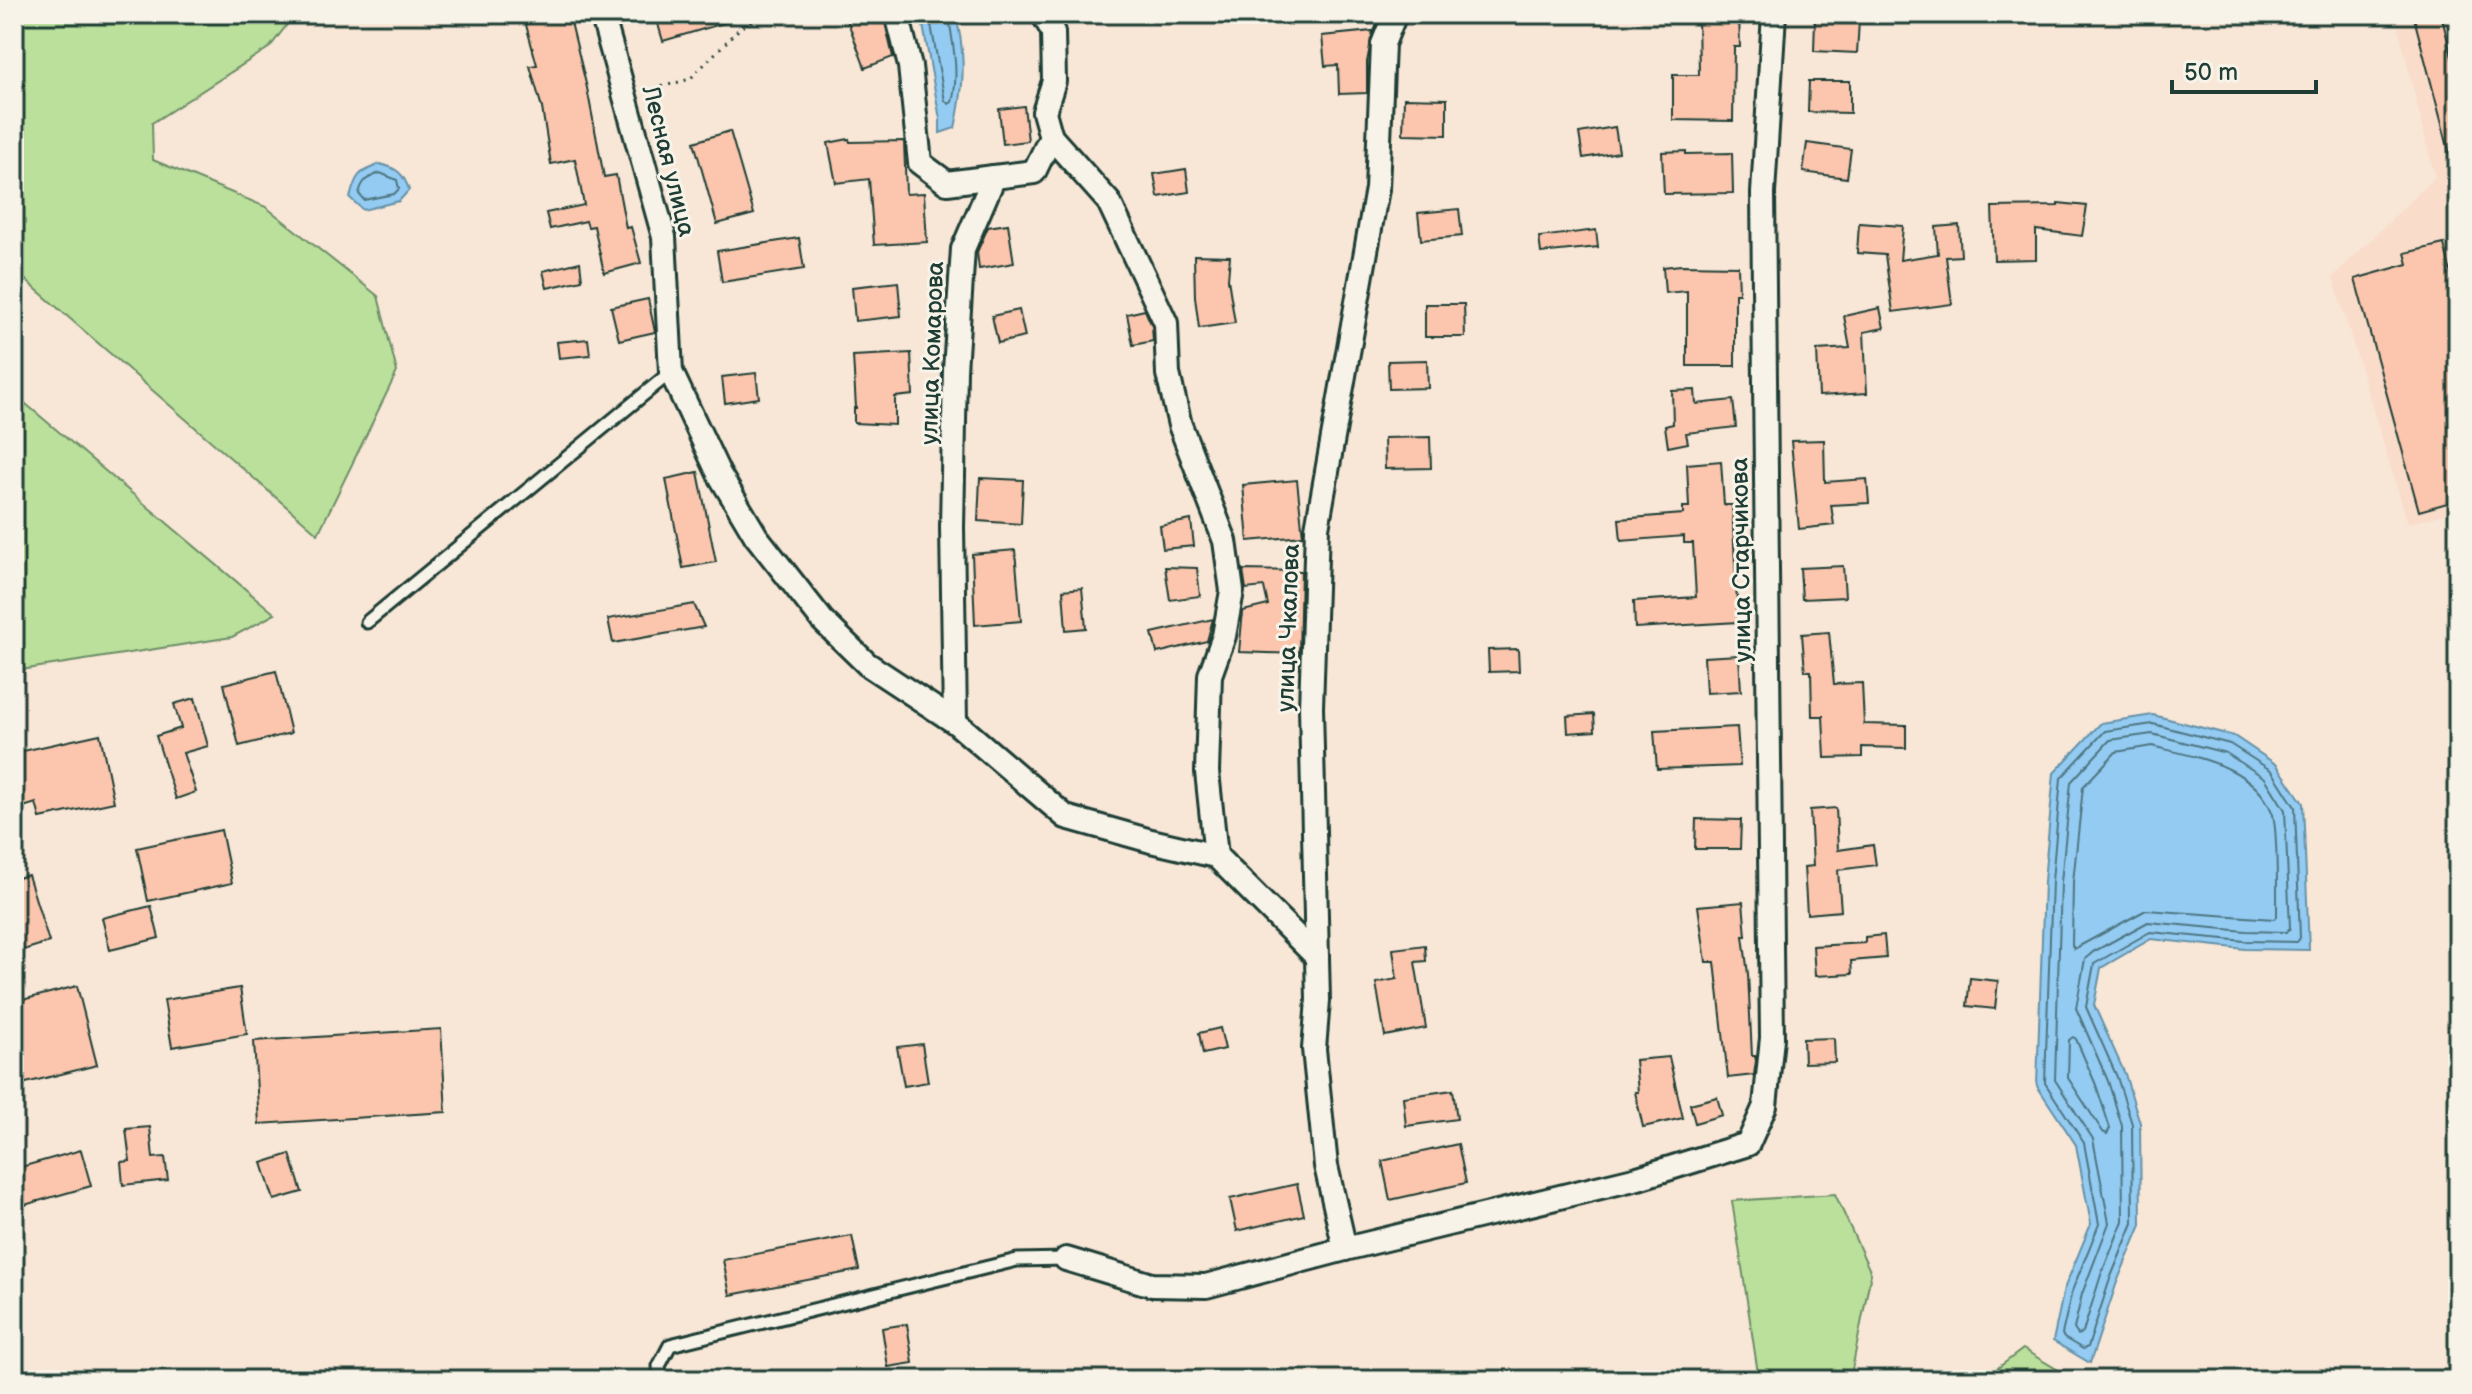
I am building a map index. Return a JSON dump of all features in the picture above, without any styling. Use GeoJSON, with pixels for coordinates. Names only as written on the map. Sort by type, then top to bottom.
{"type":"FeatureCollection","features":[{"type":"Feature","properties":{"kind":"street","name":"Лесная улица"},"geometry":{"type":"LineString","coordinates":[[602,14],[664,237],[671,372]]}},
{"type":"Feature","properties":{"kind":"street"},"geometry":{"type":"LineString","coordinates":[[897,14],[910,66],[920,163],[947,183],[1034,172],[1051,137]]}},
{"type":"Feature","properties":{"kind":"street"},"geometry":{"type":"LineString","coordinates":[[1043,14],[1053,32],[1054,81],[1044,112],[1051,137],[1109,202],[1166,323],[1168,374],[1180,425],[1225,541],[1232,591],[1224,636],[1210,675],[1207,772],[1216,856]]}},
{"type":"Feature","properties":{"kind":"street","name":"улица Чкалова"},"geometry":{"type":"LineString","coordinates":[[1345,1249],[1326,1166],[1314,1049],[1318,1000],[1311,707],[1317,528],[1377,189],[1383,44],[1395,14]]}},
{"type":"Feature","properties":{"kind":"street","name":"улица Старчикова"},"geometry":{"type":"LineString","coordinates":[[1345,1249],[1638,1178],[1748,1144],[1765,1106],[1772,1038],[1763,193],[1774,14]]}},
{"type":"Feature","properties":{"kind":"street","name":"улица Комарова"},"geometry":{"type":"LineString","coordinates":[[955,722],[952,512],[955,370],[963,249],[994,177]]}},
{"type":"Feature","properties":{"kind":"street"},"geometry":{"type":"LineString","coordinates":[[671,372],[719,474],[756,536],[822,620],[867,664],[955,722],[1066,817],[1216,856],[1317,957]]}},
{"type":"Feature","properties":{"kind":"street"},"geometry":{"type":"LineString","coordinates":[[1066,1259],[1152,1285],[1206,1286],[1345,1249]]}},
{"type":"Feature","properties":{"kind":"lane"},"geometry":{"type":"LineString","coordinates":[[367,622],[671,372]]}},
{"type":"Feature","properties":{"kind":"lane"},"geometry":{"type":"LineString","coordinates":[[660,1380],[659,1366],[670,1345],[1017,1260],[1066,1259]]}},
{"type":"Feature","properties":{"kind":"path"},"geometry":{"type":"LineString","coordinates":[[627,96],[690,79],[739,29],[764,14]]}},
{"type":"Feature","properties":{"kind":"shaded area"},"geometry":{"type":"Polygon","coordinates":[[[2395,14],[2458,14],[2458,511],[2408,523],[2333,277],[2435,177],[2395,14]]]}},
{"type":"Feature","properties":{"kind":"green space"},"geometry":{"type":"Polygon","coordinates":[[[14,14],[295,14],[270,47],[152,123],[153,160],[266,207],[378,296],[397,372],[318,534],[14,270],[14,14]]]}},
{"type":"Feature","properties":{"kind":"green space"},"geometry":{"type":"Polygon","coordinates":[[[14,394],[275,614],[232,637],[14,671],[14,394]]]}},
{"type":"Feature","properties":{"kind":"green space"},"geometry":{"type":"Polygon","coordinates":[[[1835,1194],[1871,1273],[1850,1380],[1759,1380],[1732,1201],[1835,1194]]]}},
{"type":"Feature","properties":{"kind":"green space"},"geometry":{"type":"Polygon","coordinates":[[[2023,1349],[2075,1380],[1982,1380],[2023,1349]]]}},
{"type":"Feature","properties":{"kind":"water"},"geometry":{"type":"Polygon","coordinates":[[[921,14],[967,14],[958,25],[962,76],[955,128],[940,133],[940,119],[921,14]]]}},
{"type":"Feature","properties":{"kind":"water"},"geometry":{"type":"Polygon","coordinates":[[[380,164],[399,172],[409,190],[399,201],[363,210],[350,198],[354,184],[362,172],[380,164]]]}},
{"type":"Feature","properties":{"kind":"water"},"geometry":{"type":"Polygon","coordinates":[[[2153,715],[2234,736],[2277,765],[2303,803],[2309,950],[2245,949],[2151,939],[2101,968],[2094,1005],[2125,1074],[2140,1123],[2141,1225],[2117,1282],[2090,1363],[2053,1341],[2064,1289],[2091,1224],[2076,1145],[2037,1086],[2044,881],[2054,773],[2101,723],[2153,715]]]}},
{"type":"Feature","properties":{"kind":"building"},"geometry":{"type":"Polygon","coordinates":[[[523,14],[569,14],[604,177],[616,175],[626,228],[631,227],[641,263],[604,273],[594,226],[588,227],[586,221],[550,229],[546,213],[584,205],[575,159],[551,164],[542,108],[530,66],[537,65],[523,14]]]}},
{"type":"Feature","properties":{"kind":"building"},"geometry":{"type":"Polygon","coordinates":[[[655,14],[741,14],[741,18],[663,41],[655,14]]]}},
{"type":"Feature","properties":{"kind":"building"},"geometry":{"type":"Polygon","coordinates":[[[845,14],[883,14],[893,57],[865,68],[845,14]]]}},
{"type":"Feature","properties":{"kind":"building"},"geometry":{"type":"Polygon","coordinates":[[[1698,14],[1739,14],[1740,47],[1734,47],[1733,121],[1673,120],[1673,75],[1699,75],[1698,14]]]}},
{"type":"Feature","properties":{"kind":"building"},"geometry":{"type":"Polygon","coordinates":[[[2413,14],[2441,14],[2458,81],[2458,165],[2453,166],[2413,14]]]}},
{"type":"Feature","properties":{"kind":"building"},"geometry":{"type":"Polygon","coordinates":[[[1815,19],[1859,21],[1857,53],[1814,51],[1815,19]]]}},
{"type":"Feature","properties":{"kind":"building"},"geometry":{"type":"Polygon","coordinates":[[[1373,31],[1367,62],[1367,93],[1339,94],[1338,65],[1325,66],[1322,36],[1373,31]]]}},
{"type":"Feature","properties":{"kind":"building"},"geometry":{"type":"Polygon","coordinates":[[[1809,81],[1850,81],[1850,113],[1808,112],[1809,81]]]}},
{"type":"Feature","properties":{"kind":"building"},"geometry":{"type":"Polygon","coordinates":[[[1404,98],[1447,99],[1447,135],[1403,134],[1404,98]]]}},
{"type":"Feature","properties":{"kind":"building"},"geometry":{"type":"Polygon","coordinates":[[[1024,106],[1028,141],[1003,144],[999,109],[1024,106]]]}},
{"type":"Feature","properties":{"kind":"building"},"geometry":{"type":"Polygon","coordinates":[[[1615,127],[1619,152],[1583,158],[1579,133],[1615,127]]]}},
{"type":"Feature","properties":{"kind":"building"},"geometry":{"type":"Polygon","coordinates":[[[730,131],[754,214],[717,224],[694,142],[730,131]]]}},
{"type":"Feature","properties":{"kind":"building"},"geometry":{"type":"Polygon","coordinates":[[[849,139],[850,142],[904,141],[906,194],[924,193],[927,242],[874,245],[869,179],[836,183],[828,143],[849,139]]]}},
{"type":"Feature","properties":{"kind":"building"},"geometry":{"type":"Polygon","coordinates":[[[1807,143],[1851,149],[1847,178],[1803,172],[1807,143]]]}},
{"type":"Feature","properties":{"kind":"building"},"geometry":{"type":"Polygon","coordinates":[[[1686,151],[1686,154],[1732,153],[1733,193],[1664,194],[1662,152],[1686,151]]]}},
{"type":"Feature","properties":{"kind":"building"},"geometry":{"type":"Polygon","coordinates":[[[1186,169],[1189,192],[1158,197],[1154,174],[1186,169]]]}},
{"type":"Feature","properties":{"kind":"building"},"geometry":{"type":"Polygon","coordinates":[[[2058,203],[2087,206],[2082,236],[2036,230],[2036,259],[1994,260],[1992,207],[2058,206],[2058,203]]]}},
{"type":"Feature","properties":{"kind":"building"},"geometry":{"type":"Polygon","coordinates":[[[1459,209],[1462,236],[1421,240],[1418,213],[1459,209]]]}},
{"type":"Feature","properties":{"kind":"building"},"geometry":{"type":"Polygon","coordinates":[[[1859,223],[1903,226],[1900,260],[1938,254],[1936,227],[1959,225],[1961,256],[1946,257],[1952,304],[1893,312],[1885,255],[1857,253],[1859,223]]]}},
{"type":"Feature","properties":{"kind":"building"},"geometry":{"type":"Polygon","coordinates":[[[1008,224],[1014,263],[979,269],[977,252],[988,227],[1008,224]]]}},
{"type":"Feature","properties":{"kind":"building"},"geometry":{"type":"Polygon","coordinates":[[[1596,230],[1598,247],[1541,253],[1539,237],[1596,230]]]}},
{"type":"Feature","properties":{"kind":"building"},"geometry":{"type":"Polygon","coordinates":[[[799,238],[804,269],[722,282],[717,251],[799,238]]]}},
{"type":"Feature","properties":{"kind":"building"},"geometry":{"type":"Polygon","coordinates":[[[2444,244],[2458,303],[2458,500],[2419,511],[2355,279],[2408,264],[2405,253],[2444,244]]]}},
{"type":"Feature","properties":{"kind":"building"},"geometry":{"type":"Polygon","coordinates":[[[1194,255],[1230,256],[1228,279],[1235,323],[1199,328],[1194,255]]]}},
{"type":"Feature","properties":{"kind":"building"},"geometry":{"type":"Polygon","coordinates":[[[580,262],[582,280],[547,288],[543,271],[580,262]]]}},
{"type":"Feature","properties":{"kind":"building"},"geometry":{"type":"Polygon","coordinates":[[[1738,266],[1735,366],[1687,366],[1687,291],[1665,293],[1663,267],[1738,266]]]}},
{"type":"Feature","properties":{"kind":"building"},"geometry":{"type":"Polygon","coordinates":[[[898,282],[901,316],[855,321],[852,287],[898,282]]]}},
{"type":"Feature","properties":{"kind":"building"},"geometry":{"type":"Polygon","coordinates":[[[648,299],[655,332],[619,340],[611,307],[648,299]]]}},
{"type":"Feature","properties":{"kind":"building"},"geometry":{"type":"Polygon","coordinates":[[[1425,304],[1464,304],[1465,337],[1425,337],[1425,304]]]}},
{"type":"Feature","properties":{"kind":"building"},"geometry":{"type":"Polygon","coordinates":[[[1880,308],[1884,328],[1864,332],[1867,393],[1819,396],[1817,350],[1850,348],[1844,316],[1880,308]]]}},
{"type":"Feature","properties":{"kind":"building"},"geometry":{"type":"Polygon","coordinates":[[[1019,310],[1025,337],[998,343],[992,316],[1019,310]]]}},
{"type":"Feature","properties":{"kind":"building"},"geometry":{"type":"Polygon","coordinates":[[[1145,310],[1152,326],[1153,341],[1133,345],[1127,314],[1145,310]]]}},
{"type":"Feature","properties":{"kind":"building"},"geometry":{"type":"Polygon","coordinates":[[[588,339],[590,355],[559,358],[557,342],[588,339]]]}},
{"type":"Feature","properties":{"kind":"building"},"geometry":{"type":"Polygon","coordinates":[[[911,353],[913,395],[895,397],[895,425],[854,423],[853,356],[911,353]]]}},
{"type":"Feature","properties":{"kind":"building"},"geometry":{"type":"Polygon","coordinates":[[[1427,360],[1428,388],[1389,389],[1388,361],[1427,360]]]}},
{"type":"Feature","properties":{"kind":"building"},"geometry":{"type":"Polygon","coordinates":[[[756,373],[759,398],[725,403],[722,377],[756,373]]]}},
{"type":"Feature","properties":{"kind":"building"},"geometry":{"type":"Polygon","coordinates":[[[1695,390],[1696,404],[1733,400],[1736,427],[1686,433],[1688,443],[1668,447],[1665,426],[1673,424],[1672,391],[1695,390]]]}},
{"type":"Feature","properties":{"kind":"building"},"geometry":{"type":"Polygon","coordinates":[[[1430,437],[1431,468],[1385,469],[1384,438],[1430,437]]]}},
{"type":"Feature","properties":{"kind":"building"},"geometry":{"type":"Polygon","coordinates":[[[1824,440],[1825,482],[1867,479],[1869,503],[1831,505],[1834,525],[1799,529],[1791,441],[1824,440]]]}},
{"type":"Feature","properties":{"kind":"building"},"geometry":{"type":"Polygon","coordinates":[[[1721,461],[1724,505],[1732,505],[1738,622],[1635,628],[1634,601],[1696,597],[1693,543],[1684,543],[1684,536],[1621,541],[1619,519],[1683,514],[1683,507],[1689,507],[1687,464],[1721,461]]]}},
{"type":"Feature","properties":{"kind":"building"},"geometry":{"type":"Polygon","coordinates":[[[698,472],[716,562],[683,568],[666,479],[698,472]]]}},
{"type":"Feature","properties":{"kind":"building"},"geometry":{"type":"Polygon","coordinates":[[[980,478],[1023,480],[1021,524],[978,521],[980,478]]]}},
{"type":"Feature","properties":{"kind":"building"},"geometry":{"type":"Polygon","coordinates":[[[1297,480],[1303,536],[1248,541],[1243,485],[1297,480]]]}},
{"type":"Feature","properties":{"kind":"building"},"geometry":{"type":"Polygon","coordinates":[[[1191,520],[1194,546],[1163,549],[1160,526],[1191,520]]]}},
{"type":"Feature","properties":{"kind":"building"},"geometry":{"type":"Polygon","coordinates":[[[1015,550],[1021,621],[975,625],[972,554],[1015,550]]]}},
{"type":"Feature","properties":{"kind":"building"},"geometry":{"type":"Polygon","coordinates":[[[1843,566],[1845,597],[1802,599],[1800,568],[1843,566]]]}},
{"type":"Feature","properties":{"kind":"building"},"geometry":{"type":"Polygon","coordinates":[[[1165,567],[1197,568],[1200,596],[1170,600],[1165,567]]]}},
{"type":"Feature","properties":{"kind":"building"},"geometry":{"type":"Polygon","coordinates":[[[1243,570],[1301,571],[1299,654],[1239,652],[1243,611],[1268,605],[1264,587],[1246,589],[1243,570]]]}},
{"type":"Feature","properties":{"kind":"building"},"geometry":{"type":"Polygon","coordinates":[[[1082,588],[1086,628],[1066,630],[1063,590],[1082,588]]]}},
{"type":"Feature","properties":{"kind":"building"},"geometry":{"type":"Polygon","coordinates":[[[694,604],[704,627],[613,643],[608,619],[694,604]]]}},
{"type":"Feature","properties":{"kind":"building"},"geometry":{"type":"Polygon","coordinates":[[[1213,619],[1207,641],[1157,653],[1152,633],[1213,619]]]}},
{"type":"Feature","properties":{"kind":"building"},"geometry":{"type":"Polygon","coordinates":[[[1829,632],[1834,684],[1862,683],[1864,724],[1906,725],[1906,748],[1862,747],[1862,757],[1825,758],[1823,716],[1812,716],[1811,671],[1805,671],[1802,634],[1829,632]]]}},
{"type":"Feature","properties":{"kind":"building"},"geometry":{"type":"Polygon","coordinates":[[[1518,649],[1519,671],[1489,672],[1488,650],[1518,649]]]}},
{"type":"Feature","properties":{"kind":"building"},"geometry":{"type":"Polygon","coordinates":[[[1739,655],[1741,691],[1706,693],[1704,657],[1739,655]]]}},
{"type":"Feature","properties":{"kind":"building"},"geometry":{"type":"Polygon","coordinates":[[[276,671],[291,733],[239,746],[224,684],[276,671]]]}},
{"type":"Feature","properties":{"kind":"building"},"geometry":{"type":"Polygon","coordinates":[[[195,698],[208,746],[183,753],[196,792],[176,799],[156,736],[181,728],[174,704],[195,698]]]}},
{"type":"Feature","properties":{"kind":"building"},"geometry":{"type":"Polygon","coordinates":[[[1594,714],[1595,731],[1568,733],[1567,716],[1594,714]]]}},
{"type":"Feature","properties":{"kind":"building"},"geometry":{"type":"Polygon","coordinates":[[[1737,727],[1740,766],[1657,769],[1654,731],[1737,727]]]}},
{"type":"Feature","properties":{"kind":"building"},"geometry":{"type":"Polygon","coordinates":[[[100,734],[114,802],[40,818],[36,803],[14,810],[14,753],[100,734]]]}},
{"type":"Feature","properties":{"kind":"building"},"geometry":{"type":"Polygon","coordinates":[[[1836,808],[1838,850],[1873,845],[1876,865],[1838,870],[1841,911],[1807,914],[1804,867],[1813,866],[1810,810],[1836,808]]]}},
{"type":"Feature","properties":{"kind":"building"},"geometry":{"type":"Polygon","coordinates":[[[1696,819],[1741,820],[1740,849],[1695,849],[1696,819]]]}},
{"type":"Feature","properties":{"kind":"building"},"geometry":{"type":"Polygon","coordinates":[[[221,830],[232,883],[148,901],[137,848],[221,830]]]}},
{"type":"Feature","properties":{"kind":"building"},"geometry":{"type":"Polygon","coordinates":[[[28,875],[49,942],[14,953],[14,879],[28,875]]]}},
{"type":"Feature","properties":{"kind":"building"},"geometry":{"type":"Polygon","coordinates":[[[1743,902],[1752,1056],[1756,1061],[1754,1075],[1728,1078],[1715,962],[1706,962],[1698,906],[1743,902]]]}},
{"type":"Feature","properties":{"kind":"building"},"geometry":{"type":"Polygon","coordinates":[[[151,906],[159,938],[110,950],[102,918],[151,906]]]}},
{"type":"Feature","properties":{"kind":"building"},"geometry":{"type":"Polygon","coordinates":[[[1884,935],[1886,958],[1851,961],[1852,974],[1815,976],[1813,946],[1865,943],[1865,937],[1884,935]]]}},
{"type":"Feature","properties":{"kind":"building"},"geometry":{"type":"Polygon","coordinates":[[[1425,945],[1426,961],[1415,962],[1426,1028],[1385,1036],[1376,983],[1397,979],[1393,949],[1425,945]]]}},
{"type":"Feature","properties":{"kind":"building"},"geometry":{"type":"Polygon","coordinates":[[[1970,978],[1998,981],[1995,1009],[1967,1006],[1970,978]]]}},
{"type":"Feature","properties":{"kind":"building"},"geometry":{"type":"Polygon","coordinates":[[[77,986],[97,1065],[14,1086],[14,1002],[77,986]]]}},
{"type":"Feature","properties":{"kind":"building"},"geometry":{"type":"Polygon","coordinates":[[[240,988],[247,1034],[172,1047],[164,1000],[240,988]]]}},
{"type":"Feature","properties":{"kind":"building"},"geometry":{"type":"Polygon","coordinates":[[[1220,1028],[1225,1049],[1203,1054],[1199,1033],[1220,1028]]]}},
{"type":"Feature","properties":{"kind":"building"},"geometry":{"type":"Polygon","coordinates":[[[441,1029],[446,1112],[259,1124],[254,1041],[441,1029]]]}},
{"type":"Feature","properties":{"kind":"building"},"geometry":{"type":"Polygon","coordinates":[[[1834,1038],[1835,1062],[1804,1063],[1803,1039],[1834,1038]]]}},
{"type":"Feature","properties":{"kind":"building"},"geometry":{"type":"Polygon","coordinates":[[[922,1044],[928,1082],[904,1086],[897,1047],[922,1044]]]}},
{"type":"Feature","properties":{"kind":"building"},"geometry":{"type":"Polygon","coordinates":[[[1669,1057],[1683,1118],[1643,1127],[1635,1092],[1638,1092],[1635,1060],[1669,1057]]]}},
{"type":"Feature","properties":{"kind":"building"},"geometry":{"type":"Polygon","coordinates":[[[1453,1090],[1457,1119],[1406,1126],[1403,1097],[1453,1090]]]}},
{"type":"Feature","properties":{"kind":"building"},"geometry":{"type":"Polygon","coordinates":[[[1717,1097],[1722,1115],[1695,1123],[1690,1104],[1717,1097]]]}},
{"type":"Feature","properties":{"kind":"building"},"geometry":{"type":"Polygon","coordinates":[[[150,1127],[153,1158],[165,1157],[168,1180],[123,1185],[121,1162],[130,1161],[126,1129],[150,1127]]]}},
{"type":"Feature","properties":{"kind":"building"},"geometry":{"type":"Polygon","coordinates":[[[1458,1144],[1466,1183],[1390,1200],[1382,1161],[1458,1144]]]}},
{"type":"Feature","properties":{"kind":"building"},"geometry":{"type":"Polygon","coordinates":[[[81,1150],[91,1186],[14,1208],[14,1169],[81,1150]]]}},
{"type":"Feature","properties":{"kind":"building"},"geometry":{"type":"Polygon","coordinates":[[[290,1154],[302,1192],[274,1200],[262,1163],[290,1154]]]}},
{"type":"Feature","properties":{"kind":"building"},"geometry":{"type":"Polygon","coordinates":[[[1297,1184],[1304,1215],[1237,1231],[1230,1199],[1297,1184]]]}},
{"type":"Feature","properties":{"kind":"building"},"geometry":{"type":"Polygon","coordinates":[[[852,1236],[859,1270],[730,1295],[723,1260],[852,1236]]]}},
{"type":"Feature","properties":{"kind":"building"},"geometry":{"type":"Polygon","coordinates":[[[907,1324],[913,1363],[888,1367],[882,1328],[907,1324]]]}}]}
